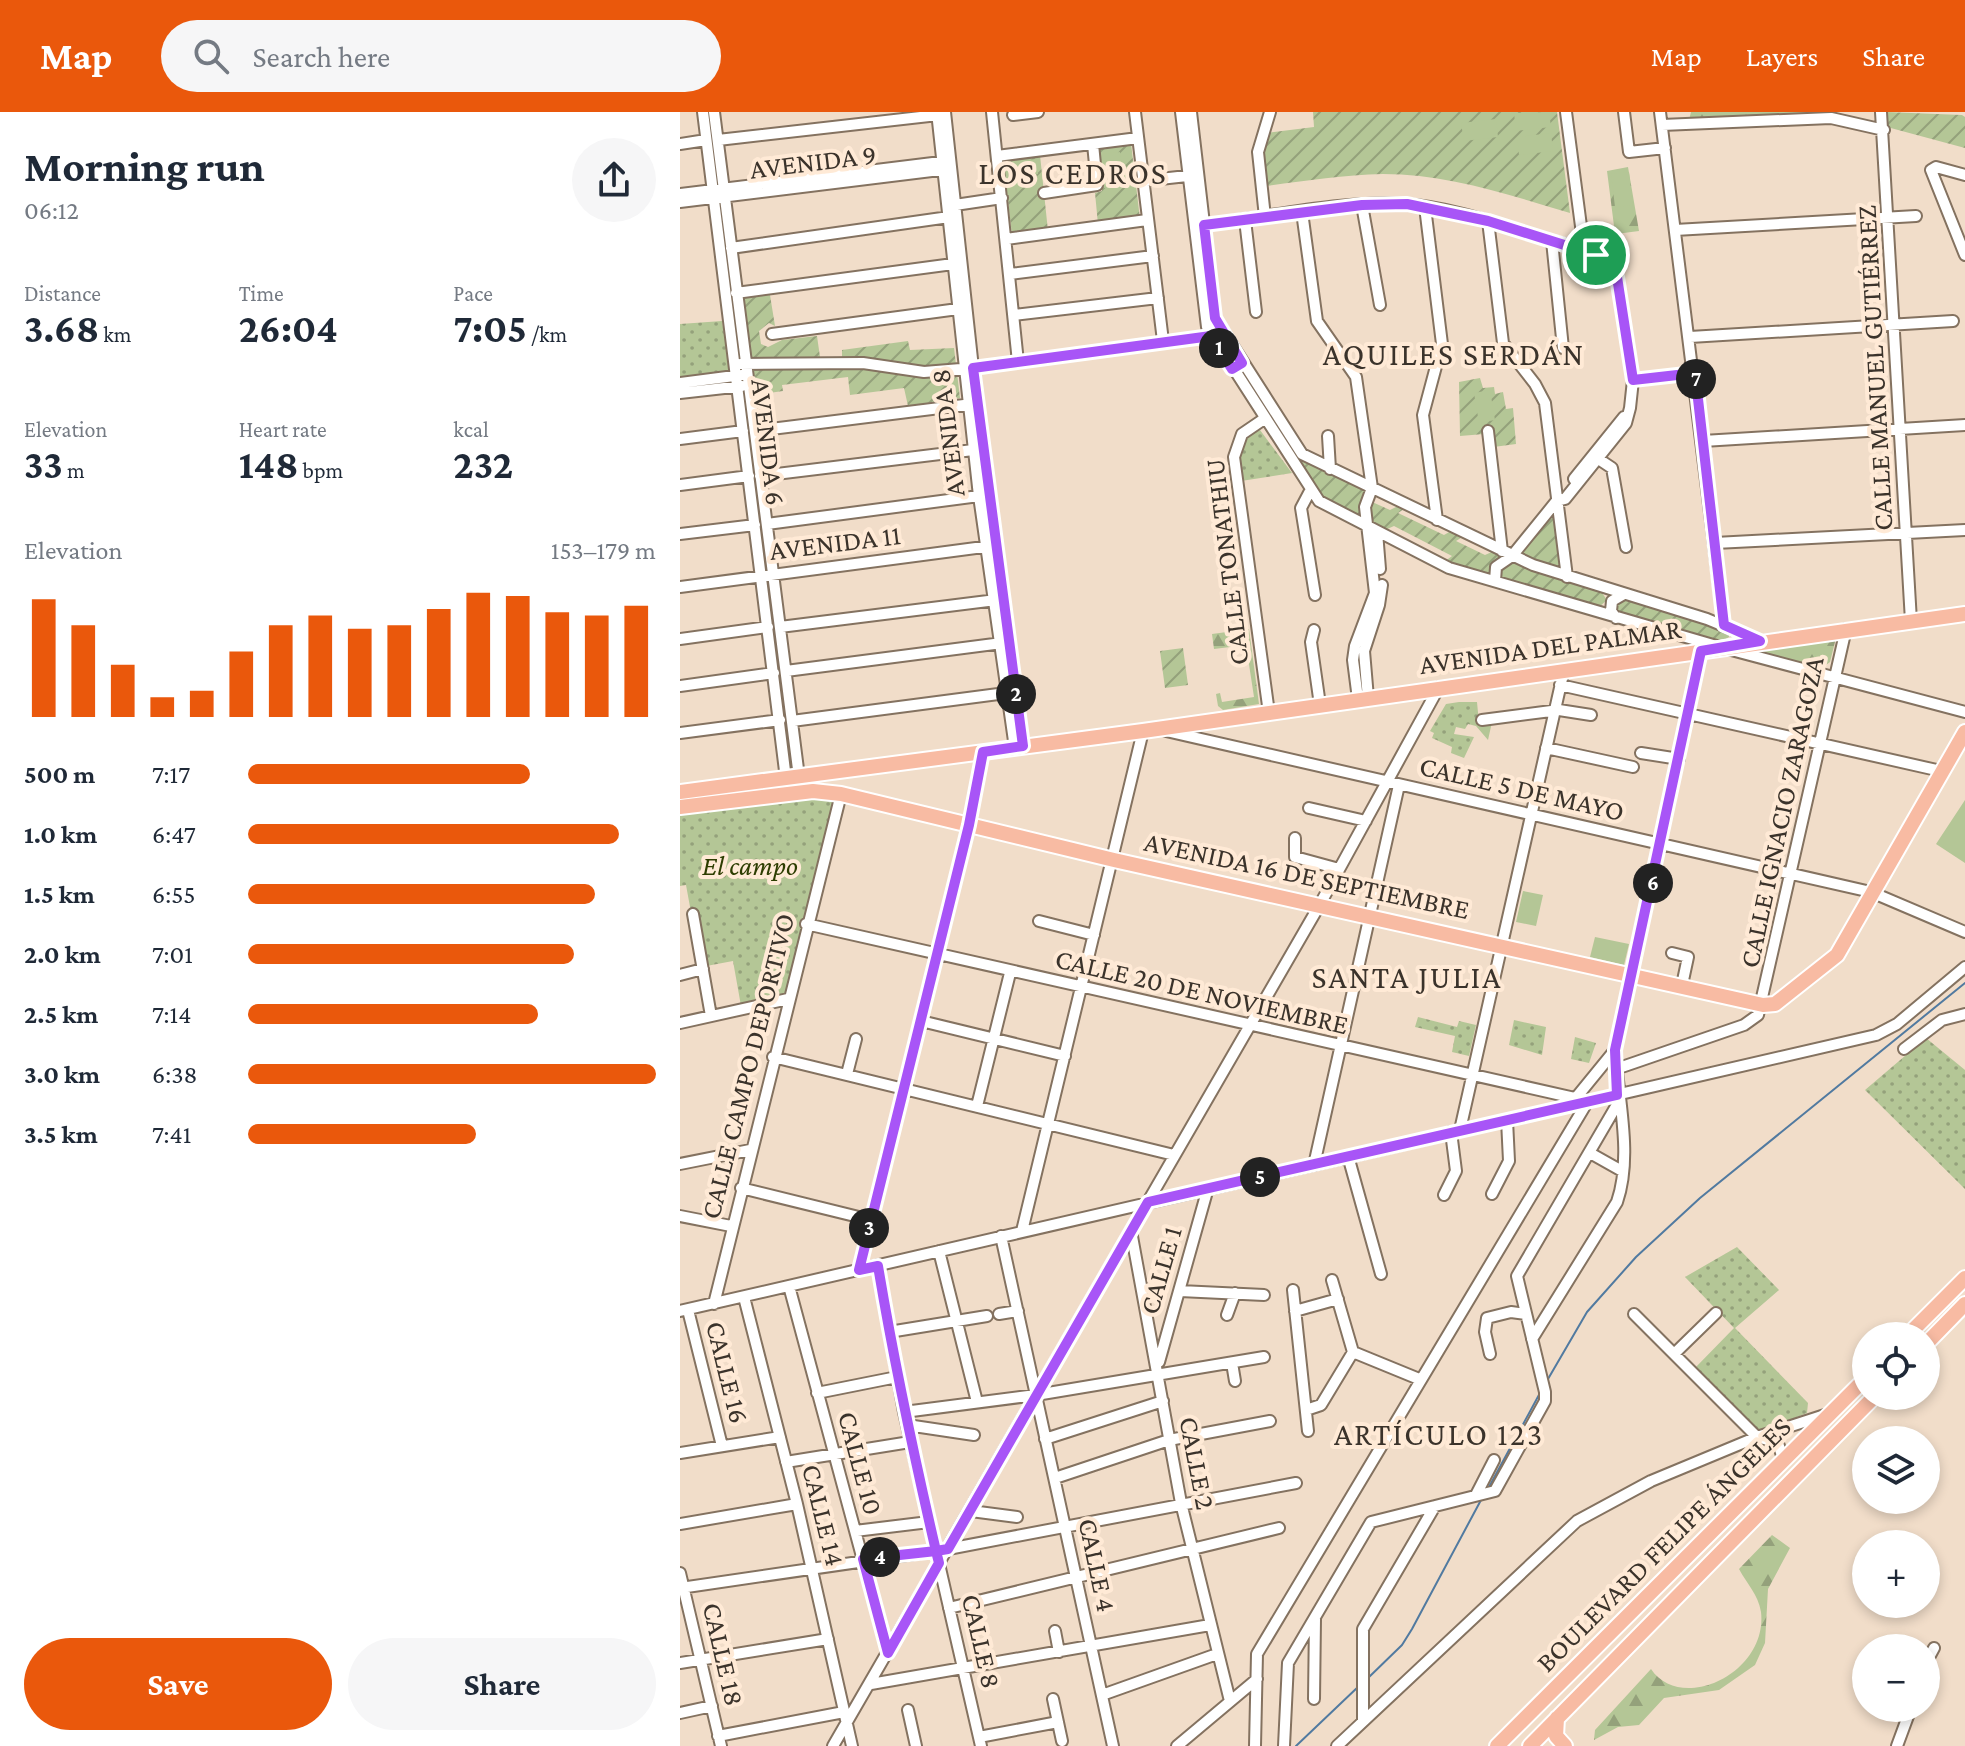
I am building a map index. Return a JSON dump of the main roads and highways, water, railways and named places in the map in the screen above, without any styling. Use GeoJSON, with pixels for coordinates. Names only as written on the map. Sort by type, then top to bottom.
{"type":"FeatureCollection","features":[{"type":"Feature","properties":{"kind":"main road","name":"AVENIDA DEL PALMAR"},"geometry":{"type":"LineString","coordinates":[[680,792],[1150,730],[1439,687],[1562,677],[1720,647],[1965,614]]}},
{"type":"Feature","properties":{"kind":"main road","name":"AVENIDA 16 DE SEPTIEMBRE"},"geometry":{"type":"LineString","coordinates":[[680,807],[813,791],[841,794],[1114,860],[1763,1005],[1775,1004],[1787,997],[1837,955],[1965,732]]}},
{"type":"Feature","properties":{"kind":"main road"},"geometry":{"type":"LineString","coordinates":[[1921,1322],[1965,1278]]}},
{"type":"Feature","properties":{"kind":"main road"},"geometry":{"type":"LineString","coordinates":[[1940,1330],[1965,1304]]}},
{"type":"Feature","properties":{"kind":"main road","name":"BOULEVARD FELIPE ÁNGELES"},"geometry":{"type":"LineString","coordinates":[[1497,1746],[1852,1392]]}},
{"type":"Feature","properties":{"kind":"main road","name":"BOULEVARD FELIPE ÁNGELES"},"geometry":{"type":"LineString","coordinates":[[1535,1744],[1557,1718],[1861,1410]]}},
{"type":"Feature","properties":{"kind":"main road"},"geometry":{"type":"LineString","coordinates":[[1535,1744],[1535,1719],[1552,1690]]}},
{"type":"Feature","properties":{"kind":"main road"},"geometry":{"type":"LineString","coordinates":[[1557,1718],[1556,1736],[1565,1746]]}},
{"type":"Feature","properties":{"kind":"waterway"},"geometry":{"type":"LineString","coordinates":[[1548,1379],[1587,1312],[1636,1257],[1700,1198],[1965,983]]}},
{"type":"Feature","properties":{"kind":"waterway"},"geometry":{"type":"LineString","coordinates":[[1489,1487],[1540,1393]]}},
{"type":"Feature","properties":{"kind":"waterway"},"geometry":{"type":"LineString","coordinates":[[1367,1679],[1402,1645],[1481,1500]]}},
{"type":"Feature","properties":{"kind":"waterway"},"geometry":{"type":"LineString","coordinates":[[1296,1746],[1359,1686]]}},
{"type":"Feature","properties":{"kind":"district","name":"LOS CEDROS"},"geometry":{"type":"Point","coordinates":[1073,173]}},
{"type":"Feature","properties":{"kind":"district","name":"AQUILES SERDÁN"},"geometry":{"type":"Point","coordinates":[1454,354]}},
{"type":"Feature","properties":{"kind":"district","name":"SANTA JULIA"},"geometry":{"type":"Point","coordinates":[1407,977]}},
{"type":"Feature","properties":{"kind":"district","name":"ARTÍCULO 123"},"geometry":{"type":"Point","coordinates":[1439,1434]}},
{"type":"Feature","properties":{"kind":"park label","name":"El campo"},"geometry":{"type":"Point","coordinates":[750,865]}}]}
